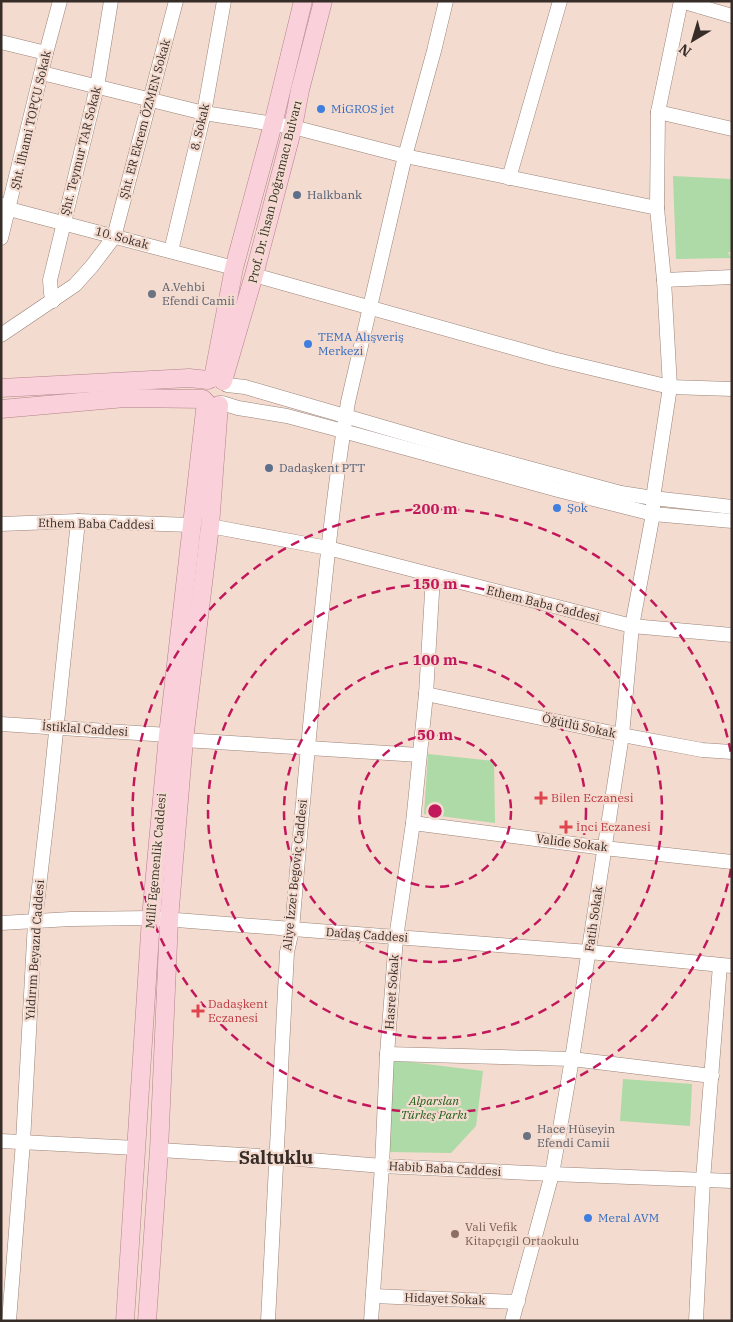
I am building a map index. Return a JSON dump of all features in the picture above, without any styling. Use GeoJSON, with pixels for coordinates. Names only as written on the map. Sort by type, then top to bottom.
{"type":"FeatureCollection","features":[{"type":"Feature","properties":{"kind":"main road","name":"Prof. Dr. İhsan Doğramacı Bulvarı"},"geometry":{"type":"LineString","coordinates":[[218,381],[234,268],[273,124],[303,1]]}},
{"type":"Feature","properties":{"kind":"main road","name":"Prof. Dr. İhsan Doğramacı Bulvarı"},"geometry":{"type":"LineString","coordinates":[[218,381],[254,275],[293,127],[300,90],[323,1]]}},
{"type":"Feature","properties":{"kind":"main road"},"geometry":{"type":"LineString","coordinates":[[1,388],[189,378],[218,381],[228,393],[213,402],[125,398],[1,409]]}},
{"type":"Feature","properties":{"kind":"main road"},"geometry":{"type":"LineString","coordinates":[[213,402],[201,388],[218,381]]}},
{"type":"Feature","properties":{"kind":"main road","name":"Millî Egemenlik Caddesi"},"geometry":{"type":"LineString","coordinates":[[125,1321],[151,918],[168,734],[192,525],[213,402]]}},
{"type":"Feature","properties":{"kind":"main road","name":"Millî Egemenlik Caddesi"},"geometry":{"type":"LineString","coordinates":[[147,1321],[159,1150],[169,920],[184,740],[210,526],[213,402]]}},
{"type":"Feature","properties":{"kind":"street","name":"Şht. İlhami TOPÇU Sokak"},"geometry":{"type":"LineString","coordinates":[[1,238],[5,206],[60,1]]}},
{"type":"Feature","properties":{"kind":"street","name":"Şht. Teymur TAR Sokak"},"geometry":{"type":"LineString","coordinates":[[54,301],[51,294],[50,280],[97,87],[112,1]]}},
{"type":"Feature","properties":{"kind":"street","name":"Şht. ER Ekrem ÖZMEN Sokak"},"geometry":{"type":"LineString","coordinates":[[114,237],[176,1]]}},
{"type":"Feature","properties":{"kind":"street","name":"8. Sokak"},"geometry":{"type":"LineString","coordinates":[[171,251],[204,112],[224,1]]}},
{"type":"Feature","properties":{"kind":"street","name":"Aliye İzzet Begoviç Caddesi"},"geometry":{"type":"LineString","coordinates":[[268,1321],[286,952],[292,930],[307,748],[328,548],[343,431],[405,156],[446,1]]}},
{"type":"Feature","properties":{"kind":"street"},"geometry":{"type":"LineString","coordinates":[[510,178],[560,1]]}},
{"type":"Feature","properties":{"kind":"street"},"geometry":{"type":"LineString","coordinates":[[681,1],[732,16]]}},
{"type":"Feature","properties":{"kind":"street","name":"Fatih Sokak"},"geometry":{"type":"LineString","coordinates":[[512,1321],[552,1174],[572,1059],[622,735],[632,626],[653,514],[653,498],[670,387],[664,280],[657,208],[658,112],[681,1]]}},
{"type":"Feature","properties":{"kind":"street"},"geometry":{"type":"LineString","coordinates":[[1,42],[46,53]]}},
{"type":"Feature","properties":{"kind":"street"},"geometry":{"type":"LineString","coordinates":[[42,73],[204,112],[293,127],[405,156],[657,208]]}},
{"type":"Feature","properties":{"kind":"street"},"geometry":{"type":"LineString","coordinates":[[658,112],[732,129]]}},
{"type":"Feature","properties":{"kind":"street","name":"10. Sokak"},"geometry":{"type":"LineString","coordinates":[[5,206],[234,268]]}},
{"type":"Feature","properties":{"kind":"street"},"geometry":{"type":"LineString","coordinates":[[1,335],[54,301],[75,284],[85,275],[114,237]]}},
{"type":"Feature","properties":{"kind":"street"},"geometry":{"type":"LineString","coordinates":[[254,275],[370,306],[553,359],[670,387],[732,389]]}},
{"type":"Feature","properties":{"kind":"street"},"geometry":{"type":"LineString","coordinates":[[664,280],[732,277]]}},
{"type":"Feature","properties":{"kind":"street"},"geometry":{"type":"LineString","coordinates":[[218,381],[621,493],[732,507]]}},
{"type":"Feature","properties":{"kind":"street"},"geometry":{"type":"LineString","coordinates":[[213,402],[286,416],[653,514],[732,521]]}},
{"type":"Feature","properties":{"kind":"street","name":"Ethem Baba Caddesi"},"geometry":{"type":"LineString","coordinates":[[1,524],[78,522],[192,525]]}},
{"type":"Feature","properties":{"kind":"street","name":"Yıldırım Beyazıd Caddesi"},"geometry":{"type":"LineString","coordinates":[[9,1321],[23,1142],[35,922],[78,522]]}},
{"type":"Feature","properties":{"kind":"street","name":"Ethem Baba Caddesi"},"geometry":{"type":"LineString","coordinates":[[210,526],[328,548],[632,626],[732,635]]}},
{"type":"Feature","properties":{"kind":"street","name":"Hasret Sokak"},"geometry":{"type":"LineString","coordinates":[[371,1321],[396,938],[413,822],[426,694],[433,576]]}},
{"type":"Feature","properties":{"kind":"street","name":"Öğütlü Sokak"},"geometry":{"type":"LineString","coordinates":[[426,694],[622,735],[702,750],[732,752]]}},
{"type":"Feature","properties":{"kind":"street","name":"İstiklal Caddesi"},"geometry":{"type":"LineString","coordinates":[[1,724],[168,734]]}},
{"type":"Feature","properties":{"kind":"street"},"geometry":{"type":"LineString","coordinates":[[184,740],[419,755]]}},
{"type":"Feature","properties":{"kind":"street","name":"Valide Sokak"},"geometry":{"type":"LineString","coordinates":[[413,822],[604,848],[732,862]]}},
{"type":"Feature","properties":{"kind":"street","name":"Dadaş Caddesi"},"geometry":{"type":"LineString","coordinates":[[1,923],[72,919],[151,918],[589,952],[726,965]]}},
{"type":"Feature","properties":{"kind":"street"},"geometry":{"type":"LineString","coordinates":[[696,1321],[703,1180],[712,1076],[726,965]]}},
{"type":"Feature","properties":{"kind":"street"},"geometry":{"type":"LineString","coordinates":[[387,1054],[572,1059],[712,1076]]}},
{"type":"Feature","properties":{"kind":"street"},"geometry":{"type":"LineString","coordinates":[[1,1141],[136,1148]]}},
{"type":"Feature","properties":{"kind":"street","name":"Habib Baba Caddesi"},"geometry":{"type":"LineString","coordinates":[[159,1150],[382,1166],[732,1180]]}},
{"type":"Feature","properties":{"kind":"street","name":"Hidayet Sokak"},"geometry":{"type":"LineString","coordinates":[[373,1296],[518,1302]]}},
{"type":"Feature","properties":{"kind":"green space"},"geometry":{"type":"Polygon","coordinates":[[[673,176],[732,179],[732,252],[728,252],[731,258],[676,259],[673,176]]]}},
{"type":"Feature","properties":{"kind":"green space"},"geometry":{"type":"Polygon","coordinates":[[[428,754],[494,761],[495,823],[424,814],[428,754]]]}},
{"type":"Feature","properties":{"kind":"green space","name":"Alparslan Türkeş Parkı"},"geometry":{"type":"Polygon","coordinates":[[[394,1060],[483,1071],[476,1126],[451,1153],[388,1152],[394,1060]]]}},
{"type":"Feature","properties":{"kind":"green space"},"geometry":{"type":"Polygon","coordinates":[[[623,1079],[692,1084],[690,1126],[620,1121],[623,1079]]]}},
{"type":"Feature","properties":{"kind":"place","name":"MiGROS jet"},"geometry":{"type":"Point","coordinates":[321,109]}},
{"type":"Feature","properties":{"kind":"place","name":"Halkbank"},"geometry":{"type":"Point","coordinates":[297,195]}},
{"type":"Feature","properties":{"kind":"place","name":"A.Vehbi Efendi Camii"},"geometry":{"type":"Point","coordinates":[152,294]}},
{"type":"Feature","properties":{"kind":"place","name":"TEMA Alışveriş Merkezi"},"geometry":{"type":"Point","coordinates":[308,344]}},
{"type":"Feature","properties":{"kind":"place","name":"Dadaşkent PTT"},"geometry":{"type":"Point","coordinates":[269,468]}},
{"type":"Feature","properties":{"kind":"place","name":"Şok"},"geometry":{"type":"Point","coordinates":[557,508]}},
{"type":"Feature","properties":{"kind":"place","name":"Bilen Eczanesi"},"geometry":{"type":"Point","coordinates":[541,798]}},
{"type":"Feature","properties":{"kind":"place","name":"İnci Eczanesi"},"geometry":{"type":"Point","coordinates":[566,827]}},
{"type":"Feature","properties":{"kind":"place","name":"Dadaşkent Eczanesi"},"geometry":{"type":"Point","coordinates":[198,1011]}},
{"type":"Feature","properties":{"kind":"place","name":"Hace Hüseyin Efendi Camii"},"geometry":{"type":"Point","coordinates":[527,1136]}},
{"type":"Feature","properties":{"kind":"place","name":"Meral AVM"},"geometry":{"type":"Point","coordinates":[588,1218]}},
{"type":"Feature","properties":{"kind":"place","name":"Vali Vefik Kitapçıgil Ortaokulu"},"geometry":{"type":"Point","coordinates":[455,1234]}},
{"type":"Feature","properties":{"kind":"district","name":"Saltuklu"},"geometry":{"type":"Point","coordinates":[276,1158]}}]}
